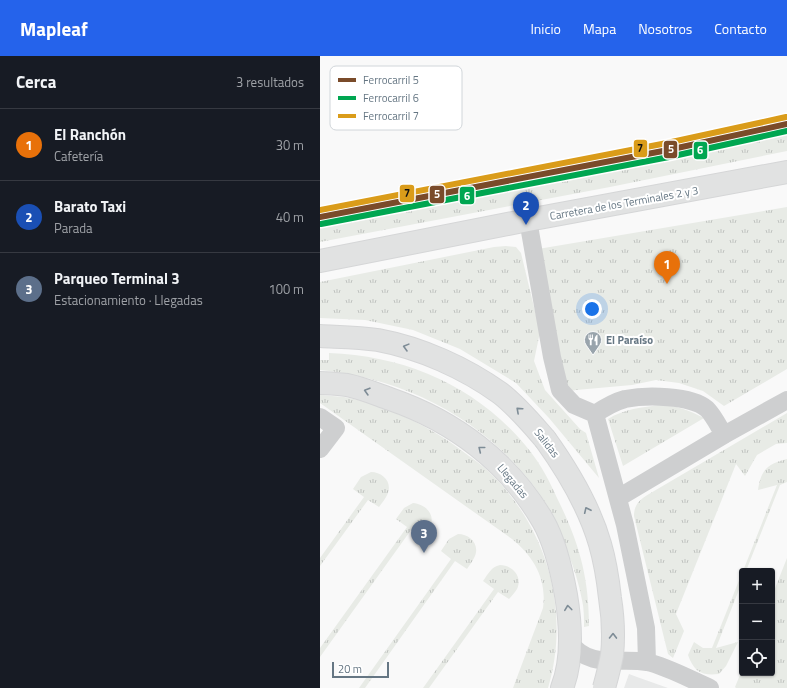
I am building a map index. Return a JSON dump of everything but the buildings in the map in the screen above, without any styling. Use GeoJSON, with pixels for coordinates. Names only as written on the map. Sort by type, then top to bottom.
{"type":"FeatureCollection","features":[{"type":"Feature","properties":{"kind":"main road","name":"Carretera de los Terminales 2 y 3"},"geometry":{"type":"LineString","coordinates":[[320,261],[528,220],[787,172]]}},
{"type":"Feature","properties":{"kind":"main road","name":"Salidas"},"geometry":{"type":"LineString","coordinates":[[320,336],[378,340],[410,348],[439,358],[469,374],[501,394],[525,415],[545,439],[560,459],[576,488],[601,544],[610,592],[613,634],[612,656],[604,688]]}},
{"type":"Feature","properties":{"kind":"main road","name":"Llegadas"},"geometry":{"type":"LineString","coordinates":[[320,382],[347,385],[369,391],[407,404],[423,412],[459,432],[497,462],[514,480],[544,521],[563,577],[568,610],[569,642],[569,657],[564,683]]}},
{"type":"Feature","properties":{"kind":"lane"},"geometry":{"type":"LineString","coordinates":[[528,220],[552,357],[560,390],[574,404],[595,414],[618,498],[646,628],[647,662]]}},
{"type":"Feature","properties":{"kind":"lane"},"geometry":{"type":"LineString","coordinates":[[595,414],[608,406],[625,399],[668,397],[693,403],[707,410],[724,435]]}},
{"type":"Feature","properties":{"kind":"lane"},"geometry":{"type":"LineString","coordinates":[[618,498],[724,435],[787,400]]}},
{"type":"Feature","properties":{"kind":"lane"},"geometry":{"type":"LineString","coordinates":[[320,417],[336,428],[320,449]]}},
{"type":"Feature","properties":{"kind":"lane"},"geometry":{"type":"LineString","coordinates":[[569,642],[584,656],[596,660],[647,662],[675,672],[710,688]]}},
{"type":"Feature","properties":{"kind":"lane"},"geometry":{"type":"LineString","coordinates":[[564,683],[582,665],[596,660]]}},
{"type":"Feature","properties":{"kind":"shaded area"},"geometry":{"type":"Polygon","coordinates":[[[629,674],[637,677],[668,688],[624,688],[629,674]]]}},
{"type":"Feature","properties":{"kind":"green space"},"geometry":{"type":"Polygon","coordinates":[[[787,134],[787,151],[610,187],[320,242],[320,226],[787,134]]]}},
{"type":"Feature","properties":{"kind":"green space"},"geometry":{"type":"Polygon","coordinates":[[[787,207],[787,369],[724,406],[703,391],[679,383],[656,380],[632,385],[565,391],[538,249],[787,207]]]}},
{"type":"Feature","properties":{"kind":"green space"},"geometry":{"type":"Polygon","coordinates":[[[494,247],[516,247],[521,253],[540,332],[534,361],[545,390],[580,429],[586,433],[599,478],[549,418],[516,383],[460,349],[413,330],[365,320],[320,318],[320,282],[494,247]]]}},
{"type":"Feature","properties":{"kind":"green space"},"geometry":{"type":"Polygon","coordinates":[[[329,353],[359,355],[415,369],[466,393],[489,410],[510,429],[530,451],[542,468],[565,514],[577,545],[585,576],[589,608],[589,626],[584,627],[583,606],[578,582],[556,524],[541,496],[521,470],[498,447],[472,426],[415,394],[384,383],[352,375],[320,370],[320,360],[329,360],[329,353]]]}},
{"type":"Feature","properties":{"kind":"green space"},"geometry":{"type":"Polygon","coordinates":[[[320,395],[344,397],[363,401],[403,416],[433,431],[482,465],[508,493],[526,517],[539,544],[549,571],[555,600],[557,629],[554,659],[548,688],[513,688],[543,608],[544,597],[541,578],[533,561],[527,553],[512,539],[320,403],[320,395]]]}},
{"type":"Feature","properties":{"kind":"green space"},"geometry":{"type":"Polygon","coordinates":[[[661,405],[683,409],[704,418],[623,466],[608,419],[627,411],[661,405]]]}},
{"type":"Feature","properties":{"kind":"green space"},"geometry":{"type":"Polygon","coordinates":[[[787,413],[787,443],[776,444],[757,455],[745,476],[736,464],[676,614],[684,631],[673,658],[668,654],[634,516],[636,506],[642,498],[787,413]]]}},
{"type":"Feature","properties":{"kind":"green space"},"geometry":{"type":"Polygon","coordinates":[[[787,459],[787,482],[780,485],[747,568],[744,568],[777,485],[758,490],[761,477],[766,469],[774,463],[787,459]]]}},
{"type":"Feature","properties":{"kind":"green space"},"geometry":{"type":"Polygon","coordinates":[[[371,472],[382,475],[387,481],[389,489],[386,497],[379,507],[368,500],[320,566],[320,558],[364,497],[353,489],[361,477],[371,472]]]}},
{"type":"Feature","properties":{"kind":"green space"},"geometry":{"type":"Polygon","coordinates":[[[413,503],[422,505],[428,510],[432,518],[429,528],[422,538],[411,530],[320,657],[320,648],[407,527],[396,519],[404,508],[413,503]]]}},
{"type":"Feature","properties":{"kind":"green space"},"geometry":{"type":"Polygon","coordinates":[[[458,534],[467,536],[475,545],[476,553],[467,569],[455,561],[365,688],[359,688],[451,559],[441,551],[449,539],[458,534]]]}},
{"type":"Feature","properties":{"kind":"green space"},"geometry":{"type":"Polygon","coordinates":[[[787,558],[787,688],[736,688],[735,687],[740,676],[775,676],[775,588],[787,558]]]}},
{"type":"Feature","properties":{"kind":"green space"},"geometry":{"type":"Polygon","coordinates":[[[500,565],[509,567],[515,572],[519,580],[517,589],[509,599],[498,592],[429,688],[423,688],[494,589],[483,581],[492,569],[500,565]]]}},
{"type":"Feature","properties":{"kind":"green space"},"geometry":{"type":"Polygon","coordinates":[[[739,580],[739,590],[716,648],[738,642],[726,666],[719,674],[699,672],[690,661],[688,655],[694,642],[703,648],[712,648],[739,580]]]}},
{"type":"Feature","properties":{"kind":"rail line","name":"7"},"geometry":{"type":"LineString","coordinates":[[320,210],[667,143],[786,117]]}},
{"type":"Feature","properties":{"kind":"rail line","name":"5"},"geometry":{"type":"LineString","coordinates":[[320,217],[668,150],[787,124]]}},
{"type":"Feature","properties":{"kind":"rail line","name":"6"},"geometry":{"type":"LineString","coordinates":[[321,224],[669,157],[787,131]]}},
{"type":"Feature","properties":{"kind":"place","name":"Barato Taxi"},"geometry":{"type":"Point","coordinates":[526,225]}},
{"type":"Feature","properties":{"kind":"place","name":"El Ranchón"},"geometry":{"type":"Point","coordinates":[667,284]}},
{"type":"Feature","properties":{"kind":"place","name":"El Paraíso"},"geometry":{"type":"Point","coordinates":[593,355]}},
{"type":"Feature","properties":{"kind":"place","name":"Parqueo Terminal 3"},"geometry":{"type":"Point","coordinates":[424,553]}}]}
